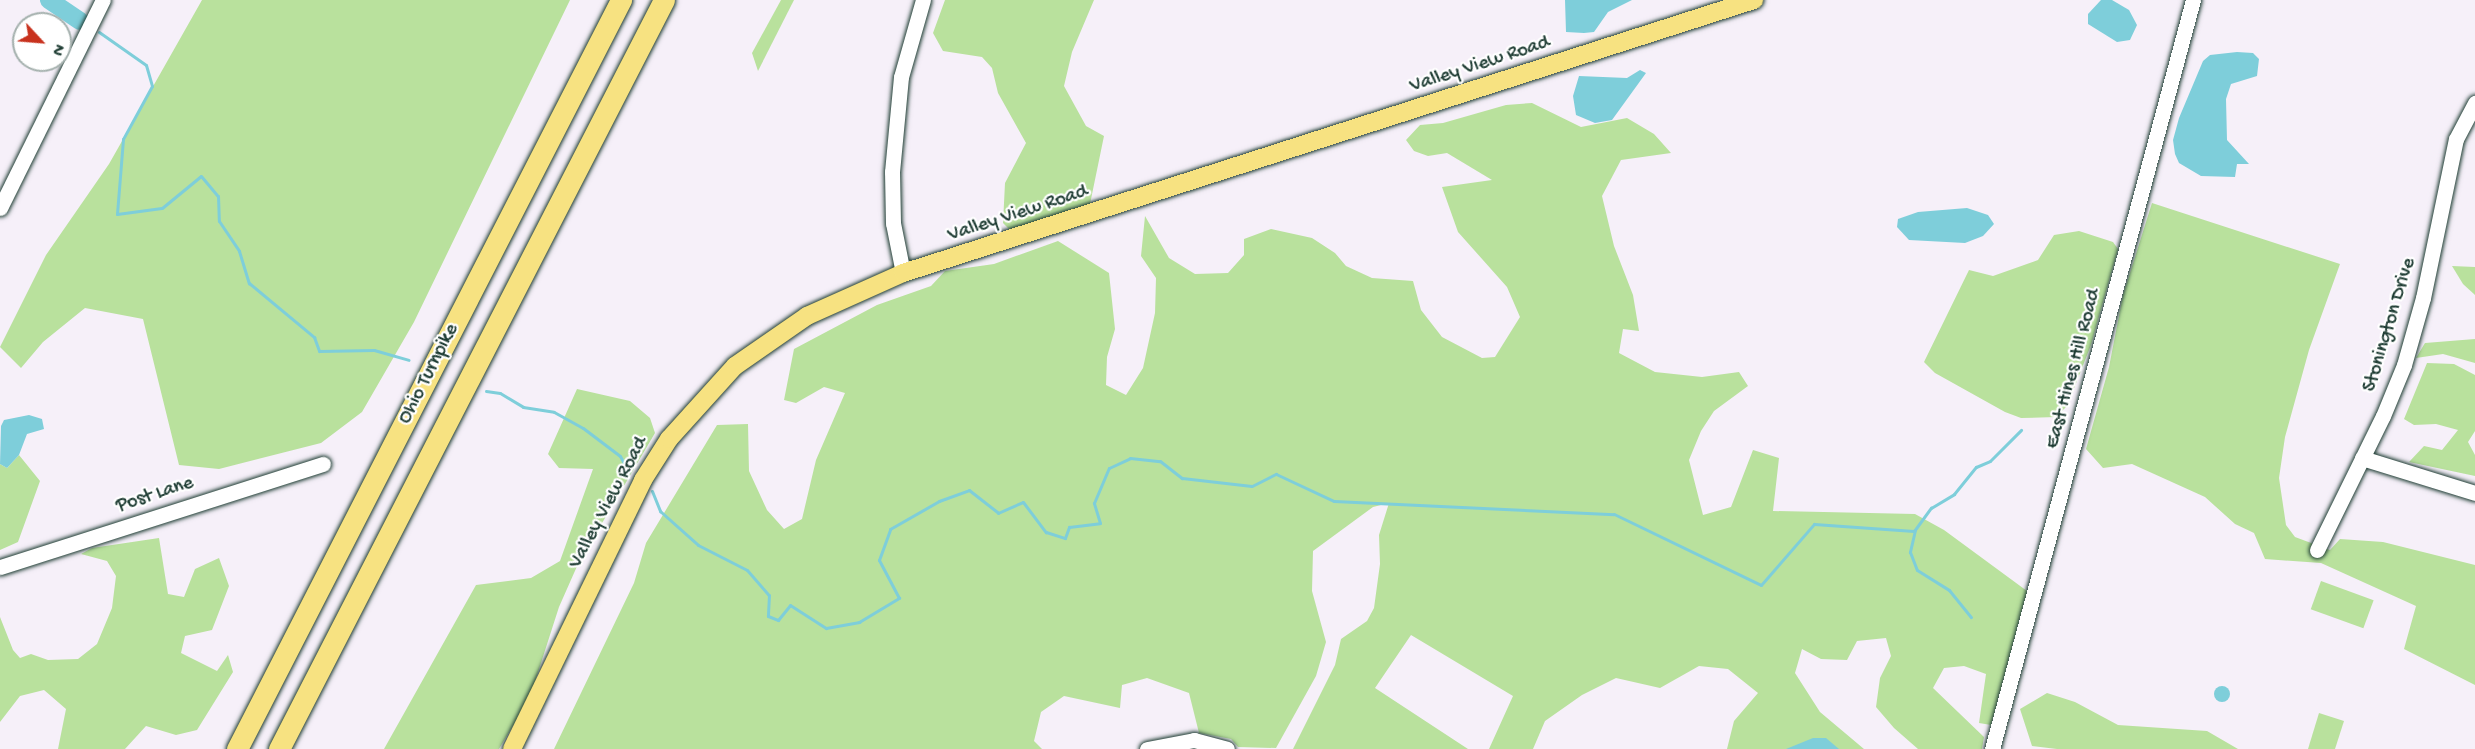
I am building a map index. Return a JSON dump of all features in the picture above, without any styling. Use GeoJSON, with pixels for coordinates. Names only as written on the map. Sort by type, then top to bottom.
{"type":"FeatureCollection","features":[{"type":"Feature","properties":{"kind":"highway","name":"Ohio Turnpike"},"geometry":{"type":"LineString","coordinates":[[237,749],[621,0]]}},
{"type":"Feature","properties":{"kind":"highway","name":"Ohio Turnpike"},"geometry":{"type":"LineString","coordinates":[[279,749],[664,0]]}},
{"type":"Feature","properties":{"kind":"main road","name":"Valley View Road"},"geometry":{"type":"LineString","coordinates":[[512,749],[643,480],[692,410],[735,366],[766,341],[807,316],[903,273],[1754,0]]}},
{"type":"Feature","properties":{"kind":"street"},"geometry":{"type":"LineString","coordinates":[[0,208],[104,0]]}},
{"type":"Feature","properties":{"kind":"street"},"geometry":{"type":"LineString","coordinates":[[903,273],[893,223],[892,172],[901,77],[923,0]]}},
{"type":"Feature","properties":{"kind":"street","name":"East Hines Hill Road"},"geometry":{"type":"LineString","coordinates":[[1992,749],[2193,0]]}},
{"type":"Feature","properties":{"kind":"street","name":"Stonington Drive"},"geometry":{"type":"LineString","coordinates":[[2316,550],[2362,458],[2404,365],[2423,298],[2456,139],[2475,104]]}},
{"type":"Feature","properties":{"kind":"street"},"geometry":{"type":"LineString","coordinates":[[2362,458],[2475,493]]}},
{"type":"Feature","properties":{"kind":"street","name":"Post Lane"},"geometry":{"type":"LineString","coordinates":[[0,567],[323,464]]}},
{"type":"Feature","properties":{"kind":"street"},"geometry":{"type":"LineString","coordinates":[[1148,749],[1194,740],[1227,749]]}},
{"type":"Feature","properties":{"kind":"green space"},"geometry":{"type":"Polygon","coordinates":[[[202,0],[570,0],[414,322],[362,412],[321,443],[219,469],[179,465],[143,319],[85,308],[43,342],[21,368],[0,347],[46,255],[109,164],[202,0]]]}},
{"type":"Feature","properties":{"kind":"green space"},"geometry":{"type":"Polygon","coordinates":[[[781,0],[794,0],[758,71],[752,53],[781,0]]]}},
{"type":"Feature","properties":{"kind":"green space"},"geometry":{"type":"Polygon","coordinates":[[[945,0],[1094,0],[1072,52],[1064,86],[1086,126],[1104,136],[1090,204],[1010,230],[1003,223],[1005,183],[1026,143],[998,93],[992,68],[982,57],[943,51],[933,33],[945,0]]]}},
{"type":"Feature","properties":{"kind":"green space"},"geometry":{"type":"Polygon","coordinates":[[[1532,103],[1581,127],[1627,118],[1654,134],[1671,153],[1621,160],[1602,196],[1614,246],[1633,295],[1639,331],[1623,329],[1619,353],[1655,372],[1702,377],[1739,372],[1748,386],[1714,411],[1701,431],[1689,460],[1703,515],[1731,507],[1753,450],[1779,458],[1773,511],[1915,514],[1944,530],[2027,591],[1991,725],[1979,723],[1986,674],[1964,666],[1944,668],[1933,688],[1984,737],[1982,749],[1918,749],[1894,728],[1876,707],[1880,678],[1891,656],[1886,638],[1857,641],[1847,660],[1821,659],[1802,649],[1795,673],[1820,712],[1864,749],[1727,749],[1734,721],[1758,693],[1728,669],[1699,666],[1660,688],[1616,678],[1582,695],[1545,721],[1533,749],[1489,749],[1513,696],[1411,635],[1375,688],[1468,749],[1293,749],[1335,665],[1341,639],[1367,621],[1374,608],[1380,564],[1379,535],[1389,503],[1373,507],[1313,551],[1312,591],[1326,642],[1316,676],[1276,748],[1238,747],[1231,739],[1199,733],[1189,693],[1147,678],[1122,685],[1120,708],[1064,696],[1041,712],[1034,741],[1042,749],[554,749],[634,583],[646,543],[717,425],[748,424],[749,471],[767,510],[784,529],[802,519],[816,460],[845,393],[824,387],[796,403],[784,400],[794,349],[877,305],[931,286],[945,271],[994,264],[1058,241],[1109,273],[1115,329],[1107,357],[1106,385],[1126,395],[1143,368],[1155,313],[1156,278],[1141,256],[1145,216],[1169,258],[1195,274],[1228,273],[1244,255],[1244,239],[1271,229],[1312,238],[1335,253],[1346,266],[1372,278],[1413,281],[1421,310],[1442,337],[1482,358],[1495,357],[1520,317],[1507,287],[1458,232],[1442,187],[1492,180],[1447,153],[1428,156],[1414,151],[1406,140],[1420,125],[1443,123],[1506,105],[1532,103]]]}},
{"type":"Feature","properties":{"kind":"green space"},"geometry":{"type":"Polygon","coordinates":[[[2152,203],[2340,264],[2309,350],[2285,437],[2279,478],[2286,525],[2295,537],[2330,550],[2340,539],[2383,542],[2475,565],[2475,685],[2404,649],[2416,606],[2321,563],[2265,559],[2254,533],[2235,524],[2205,497],[2132,464],[2103,468],[2086,449],[2109,367],[2123,295],[2152,203]]]}},
{"type":"Feature","properties":{"kind":"green space"},"geometry":{"type":"Polygon","coordinates":[[[2079,231],[2113,242],[2118,249],[2091,345],[2067,406],[2056,417],[2021,418],[2005,412],[1935,373],[1924,362],[1969,270],[1993,276],[2038,260],[2054,235],[2079,231]]]}},
{"type":"Feature","properties":{"kind":"green space"},"geometry":{"type":"Polygon","coordinates":[[[2452,266],[2475,267],[2475,295],[2463,284],[2452,266]]]}},
{"type":"Feature","properties":{"kind":"green space"},"geometry":{"type":"Polygon","coordinates":[[[2475,339],[2475,363],[2443,354],[2416,358],[2425,343],[2475,339]]]}},
{"type":"Feature","properties":{"kind":"green space"},"geometry":{"type":"Polygon","coordinates":[[[2427,363],[2454,364],[2475,375],[2475,431],[2468,442],[2475,455],[2475,476],[2409,462],[2424,446],[2442,450],[2458,430],[2436,424],[2414,425],[2404,419],[2427,363]]]}},
{"type":"Feature","properties":{"kind":"green space"},"geometry":{"type":"Polygon","coordinates":[[[577,389],[630,401],[650,418],[655,433],[578,564],[559,607],[530,697],[499,749],[384,749],[476,585],[531,578],[560,561],[593,469],[559,468],[548,454],[577,389]]]}},
{"type":"Feature","properties":{"kind":"green space"},"geometry":{"type":"Polygon","coordinates":[[[19,455],[40,481],[18,542],[0,550],[0,464],[7,468],[19,455]]]}},
{"type":"Feature","properties":{"kind":"green space"},"geometry":{"type":"Polygon","coordinates":[[[159,538],[168,594],[184,597],[195,569],[219,558],[229,586],[212,630],[185,636],[181,653],[217,671],[228,655],[233,672],[197,730],[176,735],[146,726],[125,749],[58,749],[66,709],[44,690],[20,696],[0,722],[0,617],[13,650],[20,658],[31,654],[48,660],[78,659],[97,644],[112,608],[116,576],[107,561],[81,554],[92,548],[159,538]]]}},
{"type":"Feature","properties":{"kind":"green space"},"geometry":{"type":"Polygon","coordinates":[[[2321,581],[2374,600],[2363,628],[2311,609],[2321,581]]]}},
{"type":"Feature","properties":{"kind":"green space"},"geometry":{"type":"Polygon","coordinates":[[[2047,693],[2075,702],[2118,725],[2207,731],[2238,749],[2057,749],[2032,746],[2020,709],[2047,693]]]}},
{"type":"Feature","properties":{"kind":"green space"},"geometry":{"type":"Polygon","coordinates":[[[2319,713],[2344,721],[2335,749],[2308,749],[2319,713]]]}},
{"type":"Feature","properties":{"kind":"water"},"geometry":{"type":"Polygon","coordinates":[[[1565,0],[1632,0],[1608,12],[1594,32],[1584,33],[1566,32],[1565,0]]]}},
{"type":"Feature","properties":{"kind":"water"},"geometry":{"type":"Polygon","coordinates":[[[2101,0],[2112,0],[2129,10],[2137,25],[2130,40],[2117,42],[2088,24],[2088,14],[2101,0]]]}},
{"type":"Feature","properties":{"kind":"water"},"geometry":{"type":"Polygon","coordinates":[[[2253,53],[2259,59],[2257,76],[2231,84],[2226,99],[2227,140],[2249,164],[2237,164],[2235,177],[2201,176],[2179,163],[2175,154],[2173,140],[2179,118],[2203,61],[2210,55],[2253,53]]]}},
{"type":"Feature","properties":{"kind":"water"},"geometry":{"type":"Polygon","coordinates":[[[1640,70],[1646,73],[1612,120],[1595,123],[1576,115],[1573,96],[1579,76],[1627,78],[1640,70]]]}},
{"type":"Feature","properties":{"kind":"water"},"geometry":{"type":"Polygon","coordinates":[[[1967,208],[1988,215],[1994,224],[1983,236],[1965,243],[1909,240],[1897,227],[1898,219],[1918,212],[1967,208]]]}},
{"type":"Feature","properties":{"kind":"water"},"geometry":{"type":"Polygon","coordinates":[[[29,415],[42,419],[44,429],[27,434],[19,455],[7,468],[0,464],[1,426],[4,420],[29,415]]]}},
{"type":"Feature","properties":{"kind":"water"},"geometry":{"type":"Polygon","coordinates":[[[2222,686],[2230,694],[2222,702],[2214,694],[2222,686]]]}},
{"type":"Feature","properties":{"kind":"water"},"geometry":{"type":"Polygon","coordinates":[[[1813,738],[1826,738],[1839,749],[1786,749],[1813,738]]]}},
{"type":"Feature","properties":{"kind":"waterway"},"geometry":{"type":"LineString","coordinates":[[49,0],[80,21]]}},
{"type":"Feature","properties":{"kind":"waterway"},"geometry":{"type":"LineString","coordinates":[[99,32],[146,65],[152,86],[123,139],[117,214],[162,208],[201,176],[218,196],[219,221],[239,251],[249,283],[314,337],[319,351],[374,350],[409,360]]}},
{"type":"Feature","properties":{"kind":"waterway"},"geometry":{"type":"LineString","coordinates":[[486,391],[500,393],[523,407],[554,412],[583,428],[620,456],[629,472]]}},
{"type":"Feature","properties":{"kind":"waterway"},"geometry":{"type":"LineString","coordinates":[[652,491],[660,511],[698,545],[747,570],[769,595],[768,616],[778,620],[790,605],[826,628],[859,622],[899,598],[879,560],[890,529],[939,501],[969,490],[998,513],[1023,502],[1046,532],[1065,538],[1069,527],[1100,523],[1094,503],[1109,468],[1130,458],[1160,461],[1182,478],[1252,486],[1276,474],[1334,501],[1614,514],[1761,585],[1814,524],[1914,531],[1931,508],[1954,494],[1976,467],[1990,461],[2021,430]]}},
{"type":"Feature","properties":{"kind":"waterway"},"geometry":{"type":"LineString","coordinates":[[1915,530],[1910,552],[1917,570],[1949,590],[1971,617]]}}]}
